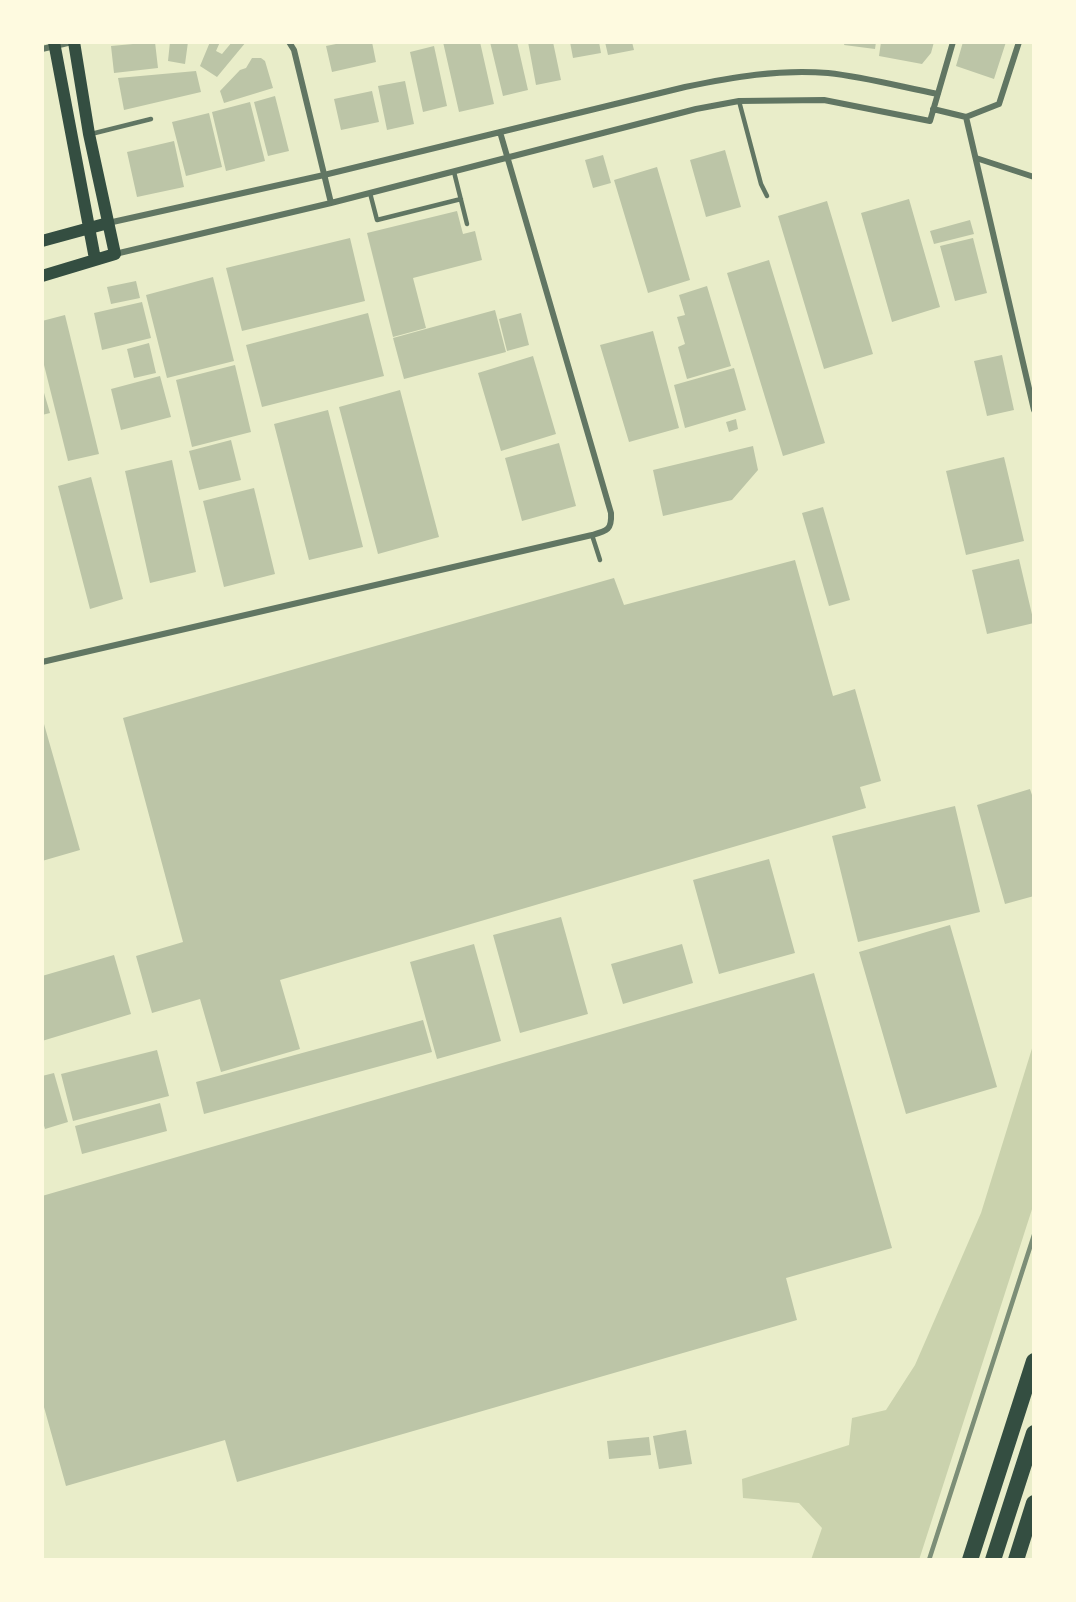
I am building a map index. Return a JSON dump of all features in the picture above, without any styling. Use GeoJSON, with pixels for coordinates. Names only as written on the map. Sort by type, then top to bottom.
{"type":"FeatureCollection","features":[{"type":"Feature","properties":{"kind":"highway"},"geometry":{"type":"LineString","coordinates":[[970,1560],[1034,1361]]}},
{"type":"Feature","properties":{"kind":"highway"},"geometry":{"type":"LineString","coordinates":[[993,1560],[1034,1432]]}},
{"type":"Feature","properties":{"kind":"highway"},"geometry":{"type":"LineString","coordinates":[[1016,1560],[1034,1503]]}},
{"type":"Feature","properties":{"kind":"main road"},"geometry":{"type":"LineString","coordinates":[[42,276],[115,254],[89,134],[73,42]]}},
{"type":"Feature","properties":{"kind":"main road"},"geometry":{"type":"LineString","coordinates":[[50,46],[95,260]]}},
{"type":"Feature","properties":{"kind":"main road"},"geometry":{"type":"LineString","coordinates":[[42,241],[108,224]]}},
{"type":"Feature","properties":{"kind":"street"},"geometry":{"type":"LineString","coordinates":[[50,46],[73,42]]}},
{"type":"Feature","properties":{"kind":"street"},"geometry":{"type":"LineString","coordinates":[[289,42],[294,50],[331,203]]}},
{"type":"Feature","properties":{"kind":"street"},"geometry":{"type":"LineString","coordinates":[[115,254],[331,203],[739,100],[824,100],[930,121],[953,42]]}},
{"type":"Feature","properties":{"kind":"street"},"geometry":{"type":"LineString","coordinates":[[933,109],[966,117],[999,104],[1019,42]]}},
{"type":"Feature","properties":{"kind":"street"},"geometry":{"type":"LineString","coordinates":[[108,224],[324,175],[736,76],[779,72],[829,73],[938,94]]}},
{"type":"Feature","properties":{"kind":"street"},"geometry":{"type":"LineString","coordinates":[[966,117],[1034,410]]}},
{"type":"Feature","properties":{"kind":"street"},"geometry":{"type":"LineString","coordinates":[[42,662],[606,531],[612,524],[606,495],[500,132]]}},
{"type":"Feature","properties":{"kind":"street"},"geometry":{"type":"LineString","coordinates":[[976,158],[1034,177]]}},
{"type":"Feature","properties":{"kind":"lane"},"geometry":{"type":"LineString","coordinates":[[739,100],[761,184],[767,196]]}},
{"type":"Feature","properties":{"kind":"lane"},"geometry":{"type":"LineString","coordinates":[[89,134],[151,118]]}},
{"type":"Feature","properties":{"kind":"lane"},"geometry":{"type":"LineString","coordinates":[[454,172],[467,224]]}},
{"type":"Feature","properties":{"kind":"lane"},"geometry":{"type":"LineString","coordinates":[[370,193],[377,220],[461,199]]}},
{"type":"Feature","properties":{"kind":"lane"},"geometry":{"type":"LineString","coordinates":[[592,535],[600,560]]}},
{"type":"Feature","properties":{"kind":"green space"},"geometry":{"type":"Polygon","coordinates":[[[1034,1042],[1034,1203],[919,1560],[811,1560],[822,1528],[799,1503],[743,1498],[742,1479],[849,1445],[852,1418],[886,1410],[915,1365],[981,1213],[1034,1042]]]}},
{"type":"Feature","properties":{"kind":"building"},"geometry":{"type":"Polygon","coordinates":[[[155,42],[158,68],[114,73],[111,46],[155,42]]]}},
{"type":"Feature","properties":{"kind":"building"},"geometry":{"type":"Polygon","coordinates":[[[170,42],[188,42],[185,64],[168,61],[170,42]]]}},
{"type":"Feature","properties":{"kind":"building"},"geometry":{"type":"Polygon","coordinates":[[[210,42],[220,42],[216,51],[222,54],[232,42],[246,42],[217,77],[200,66],[210,42]]]}},
{"type":"Feature","properties":{"kind":"building"},"geometry":{"type":"Polygon","coordinates":[[[346,42],[372,42],[376,62],[332,72],[326,46],[346,42]]]}},
{"type":"Feature","properties":{"kind":"building"},"geometry":{"type":"Polygon","coordinates":[[[443,42],[480,42],[494,104],[459,112],[443,42]]]}},
{"type":"Feature","properties":{"kind":"building"},"geometry":{"type":"Polygon","coordinates":[[[490,42],[517,42],[528,90],[503,96],[490,42]]]}},
{"type":"Feature","properties":{"kind":"building"},"geometry":{"type":"Polygon","coordinates":[[[528,42],[553,42],[561,80],[536,85],[528,42]]]}},
{"type":"Feature","properties":{"kind":"building"},"geometry":{"type":"Polygon","coordinates":[[[570,42],[599,42],[601,53],[573,58],[570,42]]]}},
{"type":"Feature","properties":{"kind":"building"},"geometry":{"type":"Polygon","coordinates":[[[605,42],[632,42],[634,50],[608,55],[605,42]]]}},
{"type":"Feature","properties":{"kind":"building"},"geometry":{"type":"Polygon","coordinates":[[[845,42],[876,42],[875,49],[844,45],[845,42]]]}},
{"type":"Feature","properties":{"kind":"building"},"geometry":{"type":"Polygon","coordinates":[[[881,42],[934,42],[931,53],[922,64],[879,56],[881,42]]]}},
{"type":"Feature","properties":{"kind":"building"},"geometry":{"type":"Polygon","coordinates":[[[963,42],[1006,42],[994,79],[956,66],[963,42]]]}},
{"type":"Feature","properties":{"kind":"building"},"geometry":{"type":"Polygon","coordinates":[[[434,46],[447,106],[423,112],[410,52],[434,46]]]}},
{"type":"Feature","properties":{"kind":"building"},"geometry":{"type":"Polygon","coordinates":[[[252,58],[261,58],[265,61],[273,88],[224,103],[220,91],[240,70],[246,68],[252,58]]]}},
{"type":"Feature","properties":{"kind":"building"},"geometry":{"type":"Polygon","coordinates":[[[196,71],[201,92],[124,110],[118,78],[196,71]]]}},
{"type":"Feature","properties":{"kind":"building"},"geometry":{"type":"Polygon","coordinates":[[[405,81],[414,124],[387,130],[378,86],[405,81]]]}},
{"type":"Feature","properties":{"kind":"building"},"geometry":{"type":"Polygon","coordinates":[[[372,91],[379,122],[341,130],[334,99],[372,91]]]}},
{"type":"Feature","properties":{"kind":"building"},"geometry":{"type":"Polygon","coordinates":[[[275,96],[289,151],[268,156],[254,102],[275,96]]]}},
{"type":"Feature","properties":{"kind":"building"},"geometry":{"type":"Polygon","coordinates":[[[250,102],[265,161],[226,171],[212,112],[250,102]]]}},
{"type":"Feature","properties":{"kind":"building"},"geometry":{"type":"Polygon","coordinates":[[[209,113],[222,167],[186,176],[172,122],[209,113]]]}},
{"type":"Feature","properties":{"kind":"building"},"geometry":{"type":"Polygon","coordinates":[[[174,141],[184,187],[137,197],[127,152],[174,141]]]}},
{"type":"Feature","properties":{"kind":"building"},"geometry":{"type":"Polygon","coordinates":[[[725,150],[741,207],[706,217],[690,160],[725,150]]]}},
{"type":"Feature","properties":{"kind":"building"},"geometry":{"type":"Polygon","coordinates":[[[603,155],[611,183],[593,188],[585,160],[603,155]]]}},
{"type":"Feature","properties":{"kind":"building"},"geometry":{"type":"Polygon","coordinates":[[[657,167],[690,280],[648,293],[614,180],[657,167]]]}},
{"type":"Feature","properties":{"kind":"building"},"geometry":{"type":"Polygon","coordinates":[[[909,199],[940,307],[892,322],[861,213],[909,199]]]}},
{"type":"Feature","properties":{"kind":"building"},"geometry":{"type":"Polygon","coordinates":[[[827,201],[873,354],[824,369],[778,216],[827,201]]]}},
{"type":"Feature","properties":{"kind":"building"},"geometry":{"type":"Polygon","coordinates":[[[457,211],[463,234],[475,231],[482,260],[413,278],[426,328],[393,337],[367,233],[457,211]]]}},
{"type":"Feature","properties":{"kind":"building"},"geometry":{"type":"Polygon","coordinates":[[[970,220],[974,234],[934,244],[930,231],[970,220]]]}},
{"type":"Feature","properties":{"kind":"building"},"geometry":{"type":"Polygon","coordinates":[[[350,238],[365,301],[242,331],[226,268],[350,238]]]}},
{"type":"Feature","properties":{"kind":"building"},"geometry":{"type":"Polygon","coordinates":[[[973,238],[987,293],[955,301],[940,246],[973,238]]]}},
{"type":"Feature","properties":{"kind":"building"},"geometry":{"type":"Polygon","coordinates":[[[769,260],[825,443],[783,456],[727,273],[769,260]]]}},
{"type":"Feature","properties":{"kind":"building"},"geometry":{"type":"Polygon","coordinates":[[[213,277],[234,361],[167,378],[146,295],[213,277]]]}},
{"type":"Feature","properties":{"kind":"building"},"geometry":{"type":"Polygon","coordinates":[[[136,281],[140,298],[111,304],[107,287],[136,281]]]}},
{"type":"Feature","properties":{"kind":"building"},"geometry":{"type":"Polygon","coordinates":[[[707,286],[731,366],[687,379],[678,347],[685,344],[677,317],[685,315],[679,295],[707,286]]]}},
{"type":"Feature","properties":{"kind":"building"},"geometry":{"type":"Polygon","coordinates":[[[142,302],[151,338],[102,350],[94,313],[142,302]]]}},
{"type":"Feature","properties":{"kind":"building"},"geometry":{"type":"Polygon","coordinates":[[[495,310],[506,352],[404,379],[393,338],[495,310]]]}},
{"type":"Feature","properties":{"kind":"building"},"geometry":{"type":"Polygon","coordinates":[[[368,313],[384,376],[262,407],[246,345],[368,313]]]}},
{"type":"Feature","properties":{"kind":"building"},"geometry":{"type":"Polygon","coordinates":[[[521,313],[529,345],[507,351],[499,319],[521,313]]]}},
{"type":"Feature","properties":{"kind":"building"},"geometry":{"type":"Polygon","coordinates":[[[65,315],[99,454],[68,461],[42,357],[42,321],[65,315]]]}},
{"type":"Feature","properties":{"kind":"building"},"geometry":{"type":"Polygon","coordinates":[[[653,331],[679,428],[629,442],[600,345],[653,331]]]}},
{"type":"Feature","properties":{"kind":"building"},"geometry":{"type":"Polygon","coordinates":[[[149,343],[156,373],[134,378],[127,349],[149,343]]]}},
{"type":"Feature","properties":{"kind":"building"},"geometry":{"type":"Polygon","coordinates":[[[1002,355],[1014,410],[987,416],[974,361],[1002,355]]]}},
{"type":"Feature","properties":{"kind":"building"},"geometry":{"type":"Polygon","coordinates":[[[533,356],[556,434],[501,451],[478,373],[533,356]]]}},
{"type":"Feature","properties":{"kind":"building"},"geometry":{"type":"Polygon","coordinates":[[[235,365],[251,432],[192,447],[176,380],[235,365]]]}},
{"type":"Feature","properties":{"kind":"building"},"geometry":{"type":"Polygon","coordinates":[[[734,368],[746,410],[685,428],[674,385],[734,368]]]}},
{"type":"Feature","properties":{"kind":"building"},"geometry":{"type":"Polygon","coordinates":[[[160,376],[171,417],[121,430],[111,389],[160,376]]]}},
{"type":"Feature","properties":{"kind":"building"},"geometry":{"type":"Polygon","coordinates":[[[42,386],[50,413],[42,415],[42,386]]]}},
{"type":"Feature","properties":{"kind":"building"},"geometry":{"type":"Polygon","coordinates":[[[400,390],[439,537],[378,554],[339,407],[400,390]]]}},
{"type":"Feature","properties":{"kind":"building"},"geometry":{"type":"Polygon","coordinates":[[[328,410],[363,547],[309,560],[274,424],[328,410]]]}},
{"type":"Feature","properties":{"kind":"building"},"geometry":{"type":"Polygon","coordinates":[[[736,419],[738,429],[729,432],[726,422],[736,419]]]}},
{"type":"Feature","properties":{"kind":"building"},"geometry":{"type":"Polygon","coordinates":[[[231,440],[241,480],[199,490],[189,451],[231,440]]]}},
{"type":"Feature","properties":{"kind":"building"},"geometry":{"type":"Polygon","coordinates":[[[559,443],[576,506],[522,521],[505,458],[559,443]]]}},
{"type":"Feature","properties":{"kind":"building"},"geometry":{"type":"Polygon","coordinates":[[[753,446],[758,470],[732,500],[663,516],[653,470],[753,446]]]}},
{"type":"Feature","properties":{"kind":"building"},"geometry":{"type":"Polygon","coordinates":[[[1004,457],[1024,541],[966,555],[946,471],[1004,457]]]}},
{"type":"Feature","properties":{"kind":"building"},"geometry":{"type":"Polygon","coordinates":[[[172,460],[196,572],[150,583],[125,471],[172,460]]]}},
{"type":"Feature","properties":{"kind":"building"},"geometry":{"type":"Polygon","coordinates":[[[91,477],[123,599],[90,609],[58,486],[91,477]]]}},
{"type":"Feature","properties":{"kind":"building"},"geometry":{"type":"Polygon","coordinates":[[[254,488],[275,574],[224,587],[203,501],[254,488]]]}},
{"type":"Feature","properties":{"kind":"building"},"geometry":{"type":"Polygon","coordinates":[[[823,507],[850,600],[829,606],[802,513],[823,507]]]}},
{"type":"Feature","properties":{"kind":"building"},"geometry":{"type":"Polygon","coordinates":[[[1019,559],[1034,623],[987,634],[972,570],[1019,559]]]}},
{"type":"Feature","properties":{"kind":"building"},"geometry":{"type":"Polygon","coordinates":[[[795,560],[833,696],[855,689],[881,781],[860,787],[866,808],[280,980],[300,1049],[221,1072],[200,999],[152,1013],[136,956],[183,942],[123,718],[614,578],[624,605],[795,560]]]}},
{"type":"Feature","properties":{"kind":"building"},"geometry":{"type":"Polygon","coordinates":[[[42,717],[80,850],[42,861],[42,717]]]}},
{"type":"Feature","properties":{"kind":"building"},"geometry":{"type":"Polygon","coordinates":[[[1030,789],[1034,801],[1034,896],[1005,904],[977,805],[1030,789]]]}},
{"type":"Feature","properties":{"kind":"building"},"geometry":{"type":"Polygon","coordinates":[[[955,806],[980,912],[858,942],[832,836],[955,806]]]}},
{"type":"Feature","properties":{"kind":"building"},"geometry":{"type":"Polygon","coordinates":[[[769,859],[795,953],[719,974],[693,880],[769,859]]]}},
{"type":"Feature","properties":{"kind":"building"},"geometry":{"type":"Polygon","coordinates":[[[561,917],[588,1014],[520,1033],[493,935],[561,917]]]}},
{"type":"Feature","properties":{"kind":"building"},"geometry":{"type":"Polygon","coordinates":[[[950,925],[997,1087],[906,1114],[859,952],[950,925]]]}},
{"type":"Feature","properties":{"kind":"building"},"geometry":{"type":"Polygon","coordinates":[[[474,944],[501,1041],[437,1059],[410,962],[474,944]]]}},
{"type":"Feature","properties":{"kind":"building"},"geometry":{"type":"Polygon","coordinates":[[[682,944],[693,983],[623,1004],[611,964],[682,944]]]}},
{"type":"Feature","properties":{"kind":"building"},"geometry":{"type":"Polygon","coordinates":[[[114,955],[131,1014],[42,1041],[42,976],[114,955]]]}},
{"type":"Feature","properties":{"kind":"building"},"geometry":{"type":"Polygon","coordinates":[[[814,973],[892,1248],[786,1278],[797,1320],[237,1482],[225,1440],[66,1486],[42,1400],[42,1196],[814,973]]]}},
{"type":"Feature","properties":{"kind":"building"},"geometry":{"type":"Polygon","coordinates":[[[423,1020],[432,1052],[204,1114],[196,1082],[423,1020]]]}},
{"type":"Feature","properties":{"kind":"building"},"geometry":{"type":"Polygon","coordinates":[[[157,1050],[169,1096],[73,1121],[61,1074],[157,1050]]]}},
{"type":"Feature","properties":{"kind":"building"},"geometry":{"type":"Polygon","coordinates":[[[54,1073],[68,1122],[45,1129],[42,1119],[42,1076],[54,1073]]]}},
{"type":"Feature","properties":{"kind":"building"},"geometry":{"type":"Polygon","coordinates":[[[160,1103],[167,1131],[82,1154],[75,1126],[160,1103]]]}},
{"type":"Feature","properties":{"kind":"building"},"geometry":{"type":"Polygon","coordinates":[[[686,1430],[692,1464],[659,1469],[653,1436],[686,1430]]]}},
{"type":"Feature","properties":{"kind":"building"},"geometry":{"type":"Polygon","coordinates":[[[649,1437],[651,1455],[609,1459],[607,1441],[649,1437]]]}},
{"type":"Feature","properties":{"kind":"railway"},"geometry":{"type":"LineString","coordinates":[[929,1560],[1034,1235]]}}]}
